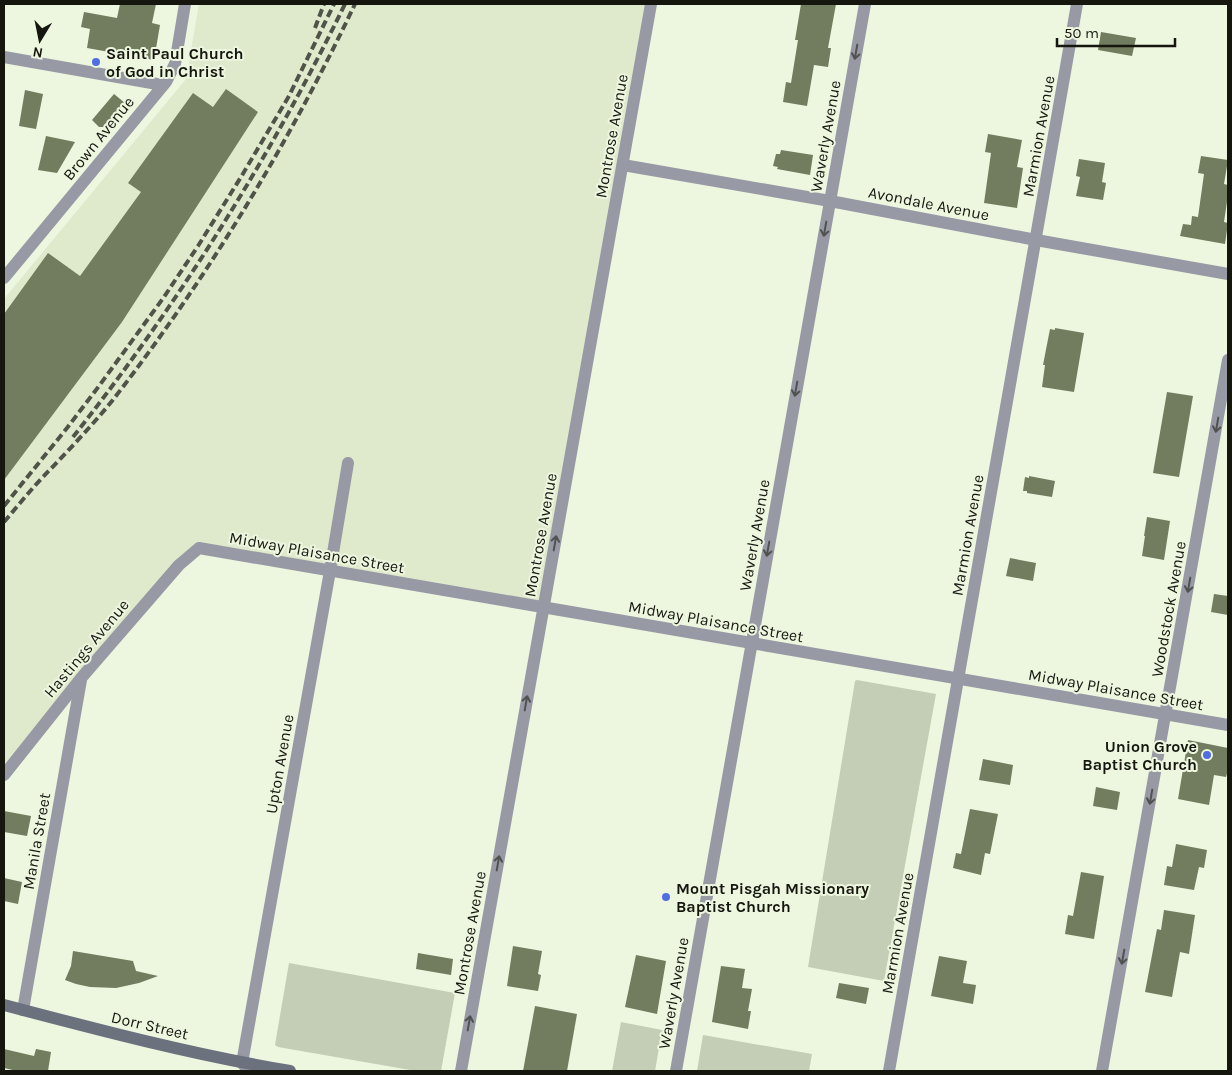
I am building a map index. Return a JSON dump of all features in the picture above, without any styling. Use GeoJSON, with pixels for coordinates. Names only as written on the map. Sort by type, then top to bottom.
{"type":"FeatureCollection","features":[{"type":"Feature","properties":{"kind":"main road","name":"Dorr Street"},"geometry":{"type":"LineString","coordinates":[[4,1005],[244,1068],[290,1071]]}},
{"type":"Feature","properties":{"kind":"street","name":"Brown Avenue"},"geometry":{"type":"LineString","coordinates":[[4,278],[171,73],[175,64],[185,4]]}},
{"type":"Feature","properties":{"kind":"street","name":"Montrose Avenue"},"geometry":{"type":"LineString","coordinates":[[461,1071],[651,4]]}},
{"type":"Feature","properties":{"kind":"street","name":"Waverly Avenue"},"geometry":{"type":"LineString","coordinates":[[676,1071],[865,4]]}},
{"type":"Feature","properties":{"kind":"street","name":"Marmion Avenue"},"geometry":{"type":"LineString","coordinates":[[889,1071],[1077,4]]}},
{"type":"Feature","properties":{"kind":"street"},"geometry":{"type":"LineString","coordinates":[[4,57],[163,85]]}},
{"type":"Feature","properties":{"kind":"street","name":"Avondale Avenue"},"geometry":{"type":"LineString","coordinates":[[623,165],[1228,274]]}},
{"type":"Feature","properties":{"kind":"street","name":"Woodstock Avenue"},"geometry":{"type":"LineString","coordinates":[[1102,1071],[1228,360]]}},
{"type":"Feature","properties":{"kind":"street","name":"Upton Avenue"},"geometry":{"type":"LineString","coordinates":[[244,1068],[348,463]]}},
{"type":"Feature","properties":{"kind":"street","name":"Midway Plaisance Street"},"geometry":{"type":"LineString","coordinates":[[199,548],[1228,725]]}},
{"type":"Feature","properties":{"kind":"street","name":"Hastings Avenue"},"geometry":{"type":"LineString","coordinates":[[4,775],[82,677],[178,565],[199,548]]}},
{"type":"Feature","properties":{"kind":"street","name":"Manila Street"},"geometry":{"type":"LineString","coordinates":[[23,1010],[82,677]]}},
{"type":"Feature","properties":{"kind":"shaded area"},"geometry":{"type":"Polygon","coordinates":[[[199,4],[650,4],[543,607],[199,548],[4,778],[4,299],[186,79],[199,4]]]}},
{"type":"Feature","properties":{"kind":"shaded area"},"geometry":{"type":"Polygon","coordinates":[[[855,681],[936,694],[884,981],[808,967],[855,681]]]}},
{"type":"Feature","properties":{"kind":"shaded area"},"geometry":{"type":"Polygon","coordinates":[[[289,963],[455,993],[441,1071],[416,1071],[275,1045],[289,963]]]}},
{"type":"Feature","properties":{"kind":"shaded area"},"geometry":{"type":"Polygon","coordinates":[[[621,1022],[662,1030],[655,1071],[612,1071],[621,1022]]]}},
{"type":"Feature","properties":{"kind":"shaded area"},"geometry":{"type":"Polygon","coordinates":[[[703,1035],[812,1054],[809,1071],[697,1071],[703,1035]]]}},
{"type":"Feature","properties":{"kind":"building"},"geometry":{"type":"Polygon","coordinates":[[[120,4],[156,4],[152,23],[160,25],[154,60],[87,48],[90,29],[81,27],[84,12],[117,18],[120,4]]]}},
{"type":"Feature","properties":{"kind":"building"},"geometry":{"type":"Polygon","coordinates":[[[801,4],[836,4],[828,48],[831,48],[828,67],[814,65],[807,106],[783,102],[786,82],[791,83],[798,40],[795,40],[801,4]]]}},
{"type":"Feature","properties":{"kind":"building"},"geometry":{"type":"Polygon","coordinates":[[[1101,32],[1136,38],[1132,56],[1098,50],[1101,32]]]}},
{"type":"Feature","properties":{"kind":"building"},"geometry":{"type":"Polygon","coordinates":[[[226,89],[258,112],[122,322],[4,480],[4,314],[48,253],[80,276],[141,192],[128,183],[193,93],[213,107],[226,89]]]}},
{"type":"Feature","properties":{"kind":"building"},"geometry":{"type":"Polygon","coordinates":[[[25,90],[43,94],[36,129],[19,126],[25,90]]]}},
{"type":"Feature","properties":{"kind":"building"},"geometry":{"type":"Polygon","coordinates":[[[114,94],[125,103],[104,127],[99,127],[92,120],[114,94]]]}},
{"type":"Feature","properties":{"kind":"building"},"geometry":{"type":"Polygon","coordinates":[[[988,134],[1022,140],[1017,167],[1023,168],[1017,208],[984,203],[991,153],[985,152],[988,134]]]}},
{"type":"Feature","properties":{"kind":"building"},"geometry":{"type":"Polygon","coordinates":[[[46,136],[75,142],[57,173],[38,170],[46,136]]]}},
{"type":"Feature","properties":{"kind":"building"},"geometry":{"type":"Polygon","coordinates":[[[781,150],[813,155],[810,175],[777,169],[778,167],[773,166],[776,154],[780,154],[781,150]]]}},
{"type":"Feature","properties":{"kind":"building"},"geometry":{"type":"Polygon","coordinates":[[[1201,156],[1228,160],[1224,184],[1228,185],[1224,222],[1228,223],[1225,244],[1180,236],[1183,224],[1191,225],[1192,216],[1198,217],[1204,174],[1198,173],[1201,156]]]}},
{"type":"Feature","properties":{"kind":"building"},"geometry":{"type":"Polygon","coordinates":[[[1079,159],[1105,163],[1102,182],[1106,183],[1103,200],[1076,196],[1080,177],[1076,176],[1079,159]]]}},
{"type":"Feature","properties":{"kind":"building"},"geometry":{"type":"Polygon","coordinates":[[[1055,328],[1084,333],[1074,392],[1042,387],[1045,365],[1043,365],[1050,329],[1055,330],[1055,328]]]}},
{"type":"Feature","properties":{"kind":"building"},"geometry":{"type":"Polygon","coordinates":[[[1167,392],[1193,396],[1179,477],[1153,473],[1167,392]]]}},
{"type":"Feature","properties":{"kind":"building"},"geometry":{"type":"Polygon","coordinates":[[[1029,476],[1055,481],[1052,497],[1023,491],[1025,477],[1029,478],[1029,476]]]}},
{"type":"Feature","properties":{"kind":"building"},"geometry":{"type":"Polygon","coordinates":[[[1147,517],[1170,521],[1164,560],[1142,556],[1147,517]]]}},
{"type":"Feature","properties":{"kind":"building"},"geometry":{"type":"Polygon","coordinates":[[[1010,558],[1036,563],[1033,581],[1006,576],[1010,558]]]}},
{"type":"Feature","properties":{"kind":"building"},"geometry":{"type":"Polygon","coordinates":[[[1214,594],[1228,596],[1228,615],[1211,612],[1214,594]]]}},
{"type":"Feature","properties":{"kind":"building"},"geometry":{"type":"Polygon","coordinates":[[[1188,740],[1228,748],[1228,770],[1226,777],[1214,775],[1209,805],[1178,799],[1188,740]]]}},
{"type":"Feature","properties":{"kind":"building"},"geometry":{"type":"Polygon","coordinates":[[[983,759],[1013,765],[1010,785],[979,780],[983,759]]]}},
{"type":"Feature","properties":{"kind":"building"},"geometry":{"type":"Polygon","coordinates":[[[1096,787],[1120,792],[1117,810],[1093,806],[1096,787]]]}},
{"type":"Feature","properties":{"kind":"building"},"geometry":{"type":"Polygon","coordinates":[[[970,809],[998,814],[990,854],[985,853],[981,875],[953,868],[956,853],[961,854],[970,809]]]}},
{"type":"Feature","properties":{"kind":"building"},"geometry":{"type":"Polygon","coordinates":[[[4,811],[31,816],[27,836],[4,832],[4,811]]]}},
{"type":"Feature","properties":{"kind":"building"},"geometry":{"type":"Polygon","coordinates":[[[1176,844],[1207,850],[1204,868],[1199,867],[1194,890],[1164,885],[1167,866],[1172,867],[1176,844]]]}},
{"type":"Feature","properties":{"kind":"building"},"geometry":{"type":"Polygon","coordinates":[[[1081,872],[1104,876],[1094,939],[1065,934],[1068,915],[1073,916],[1081,872]]]}},
{"type":"Feature","properties":{"kind":"building"},"geometry":{"type":"Polygon","coordinates":[[[4,878],[22,882],[18,904],[4,901],[4,878]]]}},
{"type":"Feature","properties":{"kind":"building"},"geometry":{"type":"Polygon","coordinates":[[[1164,910],[1195,915],[1189,954],[1180,952],[1172,997],[1145,992],[1157,929],[1161,930],[1164,910]]]}},
{"type":"Feature","properties":{"kind":"building"},"geometry":{"type":"Polygon","coordinates":[[[513,946],[542,951],[538,974],[541,975],[538,991],[507,986],[513,946]]]}},
{"type":"Feature","properties":{"kind":"building"},"geometry":{"type":"Polygon","coordinates":[[[73,951],[133,961],[136,971],[158,976],[139,983],[116,988],[90,987],[76,984],[65,980],[71,966],[73,951]]]}},
{"type":"Feature","properties":{"kind":"building"},"geometry":{"type":"Polygon","coordinates":[[[418,953],[453,959],[451,975],[416,969],[418,953]]]}},
{"type":"Feature","properties":{"kind":"building"},"geometry":{"type":"Polygon","coordinates":[[[636,955],[666,961],[657,1014],[625,1007],[636,955]]]}},
{"type":"Feature","properties":{"kind":"building"},"geometry":{"type":"Polygon","coordinates":[[[939,956],[967,961],[963,983],[976,985],[973,1004],[931,996],[939,956]]]}},
{"type":"Feature","properties":{"kind":"building"},"geometry":{"type":"Polygon","coordinates":[[[721,966],[745,969],[742,988],[752,989],[748,1011],[751,1011],[748,1029],[712,1022],[721,966]]]}},
{"type":"Feature","properties":{"kind":"building"},"geometry":{"type":"Polygon","coordinates":[[[839,983],[869,988],[866,1004],[836,998],[839,983]]]}},
{"type":"Feature","properties":{"kind":"building"},"geometry":{"type":"Polygon","coordinates":[[[535,1006],[577,1014],[567,1071],[523,1071],[535,1006]]]}},
{"type":"Feature","properties":{"kind":"building"},"geometry":{"type":"Polygon","coordinates":[[[4,1049],[34,1056],[36,1049],[51,1052],[48,1071],[17,1071],[4,1068],[4,1049]]]}},
{"type":"Feature","properties":{"kind":"railway"},"geometry":{"type":"LineString","coordinates":[[315,28],[324,4]]}},
{"type":"Feature","properties":{"kind":"railway"},"geometry":{"type":"LineString","coordinates":[[4,506],[99,386],[164,297],[198,246],[289,96],[334,4]]}},
{"type":"Feature","properties":{"kind":"railway"},"geometry":{"type":"LineString","coordinates":[[73,437],[150,334],[221,228],[286,118],[345,4]]}},
{"type":"Feature","properties":{"kind":"railway"},"geometry":{"type":"LineString","coordinates":[[4,522],[112,401],[181,307],[274,159],[303,108],[355,4]]}},
{"type":"Feature","properties":{"kind":"place","name":"Saint Paul Church of God in Christ"},"geometry":{"type":"Point","coordinates":[96,62]}},
{"type":"Feature","properties":{"kind":"place","name":"Union Grove Baptist Church"},"geometry":{"type":"Point","coordinates":[1207,755]}},
{"type":"Feature","properties":{"kind":"place","name":"Mount Pisgah Missionary Baptist Church"},"geometry":{"type":"Point","coordinates":[666,897]}}]}
